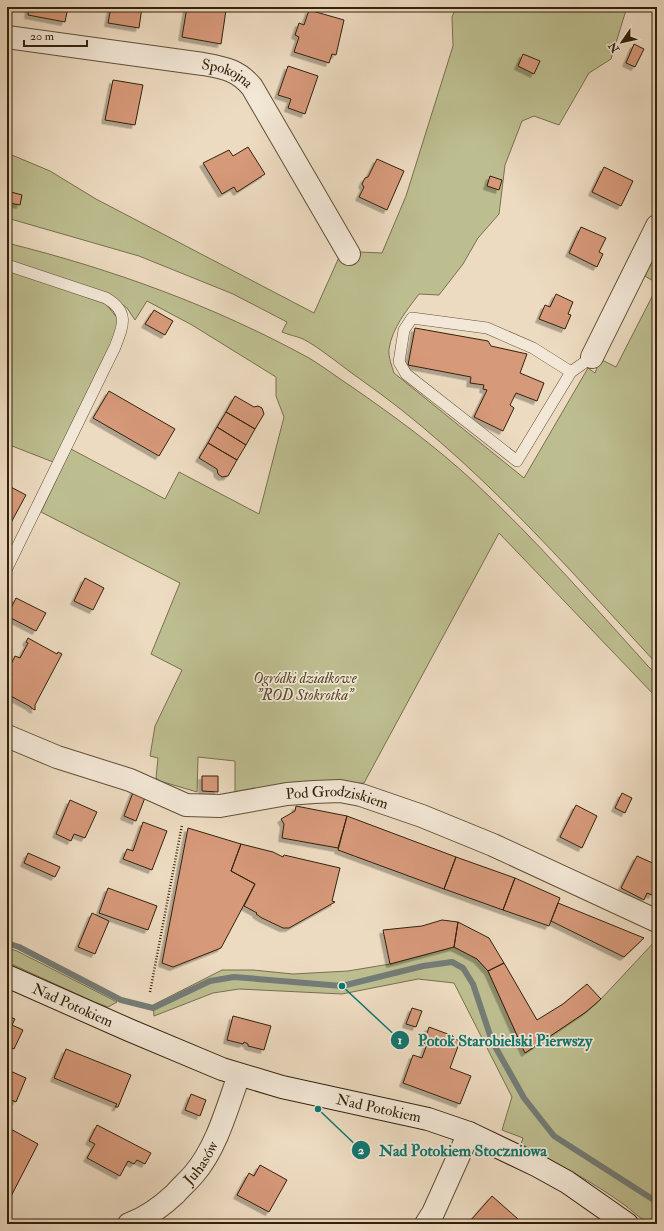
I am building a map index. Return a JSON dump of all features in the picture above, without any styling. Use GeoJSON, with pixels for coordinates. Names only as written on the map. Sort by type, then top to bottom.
{"type":"FeatureCollection","features":[{"type":"Feature","properties":{"kind":"street","name":"Spokojna"},"geometry":{"type":"LineString","coordinates":[[7,37],[203,64],[225,68],[244,77],[252,87],[349,254]]}},
{"type":"Feature","properties":{"kind":"street"},"geometry":{"type":"LineString","coordinates":[[592,357],[657,226]]}},
{"type":"Feature","properties":{"kind":"street","name":"Pod Grodziskiem"},"geometry":{"type":"LineString","coordinates":[[7,736],[57,757],[130,780],[186,805],[220,806],[287,794],[314,792],[340,791],[361,795],[422,816],[493,845],[657,921]]}},
{"type":"Feature","properties":{"kind":"street","name":"Nad Potokiem"},"geometry":{"type":"LineString","coordinates":[[7,976],[192,1058],[239,1075],[282,1087],[428,1119],[469,1133],[561,1179],[621,1222]]}},
{"type":"Feature","properties":{"kind":"street","name":"Juhasów"},"geometry":{"type":"LineString","coordinates":[[129,1224],[152,1213],[167,1202],[195,1174],[207,1155],[222,1124],[239,1075]]}},
{"type":"Feature","properties":{"kind":"street"},"geometry":{"type":"LineString","coordinates":[[426,1224],[433,1212],[469,1133]]}},
{"type":"Feature","properties":{"kind":"lane"},"geometry":{"type":"LineString","coordinates":[[7,265],[106,298],[118,306],[124,326],[7,568]]}},
{"type":"Feature","properties":{"kind":"lane"},"geometry":{"type":"LineString","coordinates":[[570,372],[533,348],[487,328],[412,318],[404,330],[398,362],[406,374],[517,460],[570,372],[592,357]]}},
{"type":"Feature","properties":{"kind":"path"},"geometry":{"type":"LineString","coordinates":[[150,992],[186,805]]}},
{"type":"Feature","properties":{"kind":"green space"},"geometry":{"type":"Polygon","coordinates":[[[456,7],[627,7],[611,59],[589,73],[559,125],[534,116],[522,121],[505,165],[499,214],[478,238],[463,264],[439,295],[419,294],[410,306],[393,334],[389,349],[391,364],[394,373],[524,478],[588,368],[595,373],[600,359],[616,367],[657,287],[657,664],[552,550],[479,477],[401,410],[332,358],[303,339],[282,332],[287,322],[233,294],[139,256],[7,218],[7,153],[50,171],[96,199],[314,313],[340,255],[360,252],[382,253],[406,196],[453,46],[452,17],[456,7]]]}},
{"type":"Feature","properties":{"kind":"green space","name":"Ogródki działkowe \"ROD Stokrotka\""},"geometry":{"type":"Polygon","coordinates":[[[7,243],[46,253],[124,277],[199,306],[273,339],[309,358],[368,398],[444,456],[473,481],[521,528],[567,576],[657,676],[657,698],[499,533],[364,783],[235,793],[235,761],[198,757],[197,792],[160,781],[156,778],[158,758],[150,756],[155,726],[182,670],[151,654],[180,583],[41,512],[71,449],[165,499],[179,472],[259,514],[284,417],[276,396],[276,377],[192,325],[147,301],[135,320],[127,308],[109,294],[7,261],[7,243]]]}},
{"type":"Feature","properties":{"kind":"green space"},"geometry":{"type":"Polygon","coordinates":[[[657,252],[657,283],[643,275],[657,252]]]}},
{"type":"Feature","properties":{"kind":"green space"},"geometry":{"type":"Polygon","coordinates":[[[7,269],[106,304],[118,319],[119,327],[53,462],[7,444],[7,269]]]}},
{"type":"Feature","properties":{"kind":"green space"},"geometry":{"type":"Polygon","coordinates":[[[657,939],[657,1224],[644,1220],[626,1206],[588,1181],[521,1144],[523,1138],[502,1130],[512,1097],[454,983],[418,979],[342,994],[239,989],[213,993],[154,1016],[153,1005],[222,970],[253,970],[293,974],[348,971],[390,964],[454,947],[477,959],[488,971],[525,1053],[586,1012],[601,999],[657,939]]]}},
{"type":"Feature","properties":{"kind":"green space"},"geometry":{"type":"Polygon","coordinates":[[[7,948],[17,951],[117,1002],[108,1007],[7,962],[7,948]]]}},
{"type":"Feature","properties":{"kind":"building"},"geometry":{"type":"Polygon","coordinates":[[[29,7],[68,7],[65,22],[28,15],[29,7]]]}},
{"type":"Feature","properties":{"kind":"building"},"geometry":{"type":"Polygon","coordinates":[[[111,7],[142,7],[139,28],[108,23],[111,7]]]}},
{"type":"Feature","properties":{"kind":"building"},"geometry":{"type":"Polygon","coordinates":[[[187,7],[210,7],[226,10],[221,44],[182,37],[187,7]]]}},
{"type":"Feature","properties":{"kind":"building"},"geometry":{"type":"Polygon","coordinates":[[[309,10],[344,20],[336,55],[332,54],[329,63],[294,52],[299,37],[295,35],[299,23],[304,25],[309,10]]]}},
{"type":"Feature","properties":{"kind":"building"},"geometry":{"type":"Polygon","coordinates":[[[634,44],[644,49],[635,67],[626,63],[634,44]]]}},
{"type":"Feature","properties":{"kind":"building"},"geometry":{"type":"Polygon","coordinates":[[[523,54],[540,61],[534,74],[518,66],[523,54]]]}},
{"type":"Feature","properties":{"kind":"building"},"geometry":{"type":"Polygon","coordinates":[[[288,66],[318,76],[305,114],[288,108],[291,99],[278,95],[288,66]]]}},
{"type":"Feature","properties":{"kind":"building"},"geometry":{"type":"Polygon","coordinates":[[[113,80],[143,85],[135,125],[105,120],[113,80]]]}},
{"type":"Feature","properties":{"kind":"building"},"geometry":{"type":"Polygon","coordinates":[[[248,147],[265,174],[237,192],[234,187],[222,194],[203,163],[229,150],[233,156],[248,147]]]}},
{"type":"Feature","properties":{"kind":"building"},"geometry":{"type":"Polygon","coordinates":[[[377,159],[404,171],[387,210],[359,197],[364,187],[362,184],[365,178],[368,177],[377,159]]]}},
{"type":"Feature","properties":{"kind":"building"},"geometry":{"type":"Polygon","coordinates":[[[604,167],[633,181],[621,206],[592,192],[604,167]]]}},
{"type":"Feature","properties":{"kind":"building"},"geometry":{"type":"Polygon","coordinates":[[[490,176],[502,180],[499,190],[487,186],[490,176]]]}},
{"type":"Feature","properties":{"kind":"building"},"geometry":{"type":"Polygon","coordinates":[[[11,192],[22,195],[20,205],[9,203],[11,192]]]}},
{"type":"Feature","properties":{"kind":"building"},"geometry":{"type":"Polygon","coordinates":[[[581,227],[606,238],[599,252],[603,254],[597,267],[569,253],[581,227]]]}},
{"type":"Feature","properties":{"kind":"building"},"geometry":{"type":"Polygon","coordinates":[[[556,294],[573,302],[568,314],[571,315],[565,329],[539,319],[545,305],[550,307],[556,294]]]}},
{"type":"Feature","properties":{"kind":"building"},"geometry":{"type":"Polygon","coordinates":[[[154,310],[173,321],[165,335],[145,324],[154,310]]]}},
{"type":"Feature","properties":{"kind":"building"},"geometry":{"type":"Polygon","coordinates":[[[415,328],[488,341],[491,346],[527,354],[520,373],[544,383],[537,401],[516,393],[510,405],[514,408],[503,431],[474,417],[487,390],[483,389],[484,385],[470,383],[471,377],[408,365],[415,328]]]}},
{"type":"Feature","properties":{"kind":"building"},"geometry":{"type":"Polygon","coordinates":[[[109,391],[175,429],[159,456],[93,418],[109,391]]]}},
{"type":"Feature","properties":{"kind":"building"},"geometry":{"type":"Polygon","coordinates":[[[235,396],[254,407],[258,406],[262,408],[264,414],[255,429],[226,412],[235,396]]]}},
{"type":"Feature","properties":{"kind":"building"},"geometry":{"type":"Polygon","coordinates":[[[226,412],[255,429],[246,445],[217,427],[226,412]]]}},
{"type":"Feature","properties":{"kind":"building"},"geometry":{"type":"Polygon","coordinates":[[[217,427],[246,445],[237,460],[208,443],[217,427]]]}},
{"type":"Feature","properties":{"kind":"building"},"geometry":{"type":"Polygon","coordinates":[[[208,443],[237,460],[228,476],[222,477],[218,474],[217,469],[199,458],[208,443]]]}},
{"type":"Feature","properties":{"kind":"building"},"geometry":{"type":"Polygon","coordinates":[[[7,485],[26,495],[7,530],[7,485]]]}},
{"type":"Feature","properties":{"kind":"building"},"geometry":{"type":"Polygon","coordinates":[[[85,578],[104,588],[93,610],[74,601],[85,578]]]}},
{"type":"Feature","properties":{"kind":"building"},"geometry":{"type":"Polygon","coordinates":[[[16,598],[46,613],[36,631],[7,616],[16,598]]]}},
{"type":"Feature","properties":{"kind":"building"},"geometry":{"type":"Polygon","coordinates":[[[28,638],[57,654],[58,652],[62,654],[35,705],[35,710],[7,694],[7,684],[12,674],[7,672],[15,656],[20,658],[28,643],[26,642],[28,638]]]}},
{"type":"Feature","properties":{"kind":"building"},"geometry":{"type":"Polygon","coordinates":[[[202,776],[218,776],[218,792],[202,791],[202,776]]]}},
{"type":"Feature","properties":{"kind":"building"},"geometry":{"type":"Polygon","coordinates":[[[134,790],[146,795],[136,821],[124,816],[134,790]]]}},
{"type":"Feature","properties":{"kind":"building"},"geometry":{"type":"Polygon","coordinates":[[[622,793],[632,798],[625,813],[615,808],[622,793]]]}},
{"type":"Feature","properties":{"kind":"building"},"geometry":{"type":"Polygon","coordinates":[[[70,800],[97,812],[85,838],[74,834],[71,841],[56,834],[70,800]]]}},
{"type":"Feature","properties":{"kind":"building"},"geometry":{"type":"Polygon","coordinates":[[[576,805],[597,816],[582,848],[560,837],[576,805]]]}},
{"type":"Feature","properties":{"kind":"building"},"geometry":{"type":"Polygon","coordinates":[[[296,806],[347,816],[338,848],[282,838],[284,824],[281,819],[295,811],[296,806]]]}},
{"type":"Feature","properties":{"kind":"building"},"geometry":{"type":"Polygon","coordinates":[[[347,816],[456,857],[444,889],[338,850],[347,816]]]}},
{"type":"Feature","properties":{"kind":"building"},"geometry":{"type":"Polygon","coordinates":[[[143,822],[167,831],[152,870],[123,859],[127,849],[133,851],[143,822]]]}},
{"type":"Feature","properties":{"kind":"building"},"geometry":{"type":"Polygon","coordinates":[[[188,828],[241,844],[231,871],[255,884],[221,948],[173,967],[162,963],[188,828]]]}},
{"type":"Feature","properties":{"kind":"building"},"geometry":{"type":"Polygon","coordinates":[[[241,844],[273,852],[283,857],[284,855],[340,868],[332,901],[335,902],[289,928],[283,928],[262,918],[256,914],[257,913],[244,906],[255,884],[231,871],[241,844]]]}},
{"type":"Feature","properties":{"kind":"building"},"geometry":{"type":"Polygon","coordinates":[[[28,853],[60,867],[55,877],[24,863],[28,853]]]}},
{"type":"Feature","properties":{"kind":"building"},"geometry":{"type":"Polygon","coordinates":[[[637,856],[657,865],[657,885],[652,895],[647,893],[644,900],[621,888],[637,856]]]}},
{"type":"Feature","properties":{"kind":"building"},"geometry":{"type":"Polygon","coordinates":[[[456,857],[515,878],[503,910],[444,889],[456,857]]]}},
{"type":"Feature","properties":{"kind":"building"},"geometry":{"type":"Polygon","coordinates":[[[515,878],[560,898],[549,926],[503,910],[515,878]]]}},
{"type":"Feature","properties":{"kind":"building"},"geometry":{"type":"Polygon","coordinates":[[[108,888],[157,906],[148,930],[99,913],[108,888]]]}},
{"type":"Feature","properties":{"kind":"building"},"geometry":{"type":"Polygon","coordinates":[[[558,903],[644,938],[624,957],[551,921],[558,903]]]}},
{"type":"Feature","properties":{"kind":"building"},"geometry":{"type":"Polygon","coordinates":[[[92,913],[109,921],[95,954],[78,947],[92,913]]]}},
{"type":"Feature","properties":{"kind":"building"},"geometry":{"type":"Polygon","coordinates":[[[442,920],[458,922],[454,947],[390,964],[383,930],[422,926],[442,920]]]}},
{"type":"Feature","properties":{"kind":"building"},"geometry":{"type":"Polygon","coordinates":[[[458,922],[489,938],[504,963],[488,971],[477,959],[454,947],[458,922]]]}},
{"type":"Feature","properties":{"kind":"building"},"geometry":{"type":"Polygon","coordinates":[[[504,963],[537,1020],[563,1004],[587,984],[601,999],[586,1012],[525,1053],[488,971],[504,963]]]}},
{"type":"Feature","properties":{"kind":"building"},"geometry":{"type":"Polygon","coordinates":[[[412,1008],[422,1011],[416,1027],[406,1024],[412,1008]]]}},
{"type":"Feature","properties":{"kind":"building"},"geometry":{"type":"Polygon","coordinates":[[[7,1016],[15,1019],[12,1025],[23,1030],[14,1049],[7,1046],[7,1016]]]}},
{"type":"Feature","properties":{"kind":"building"},"geometry":{"type":"Polygon","coordinates":[[[233,1016],[271,1026],[264,1050],[248,1046],[248,1044],[244,1042],[243,1044],[227,1040],[233,1016]]]}},
{"type":"Feature","properties":{"kind":"building"},"geometry":{"type":"Polygon","coordinates":[[[429,1027],[453,1036],[453,1038],[460,1041],[450,1068],[471,1076],[460,1104],[403,1083],[413,1055],[422,1058],[427,1044],[424,1043],[429,1027]]]}},
{"type":"Feature","properties":{"kind":"building"},"geometry":{"type":"Polygon","coordinates":[[[66,1049],[131,1075],[118,1107],[115,1107],[117,1104],[54,1078],[66,1049]]]}},
{"type":"Feature","properties":{"kind":"building"},"geometry":{"type":"Polygon","coordinates":[[[8,1070],[26,1078],[16,1102],[7,1098],[8,1070]]]}},
{"type":"Feature","properties":{"kind":"building"},"geometry":{"type":"Polygon","coordinates":[[[191,1094],[206,1100],[200,1116],[185,1110],[191,1094]]]}},
{"type":"Feature","properties":{"kind":"building"},"geometry":{"type":"Polygon","coordinates":[[[97,1125],[151,1153],[145,1164],[137,1160],[134,1164],[128,1161],[120,1176],[87,1158],[95,1144],[89,1141],[97,1125]]]}},
{"type":"Feature","properties":{"kind":"building"},"geometry":{"type":"Polygon","coordinates":[[[7,1127],[38,1144],[7,1204],[7,1127]]]}},
{"type":"Feature","properties":{"kind":"building"},"geometry":{"type":"Polygon","coordinates":[[[260,1165],[287,1180],[269,1212],[237,1195],[249,1173],[254,1176],[260,1165]]]}},
{"type":"Feature","properties":{"kind":"building"},"geometry":{"type":"Polygon","coordinates":[[[492,1196],[518,1219],[514,1224],[476,1224],[471,1220],[492,1196]]]}},
{"type":"Feature","properties":{"kind":"waterway"},"geometry":{"type":"LineString","coordinates":[[7,943],[19,947],[121,1000],[153,1008],[210,981],[234,977],[342,986],[423,966],[452,962],[463,968],[473,984],[492,1041],[524,1098],[554,1136],[657,1202]]}},
{"type":"Feature","properties":{"kind":"place","name":"Potok Starobielski Pierwszy"},"geometry":{"type":"Point","coordinates":[342,986]}},
{"type":"Feature","properties":{"kind":"place","name":"Nad Potokiem Stoczniowa"},"geometry":{"type":"Point","coordinates":[318,1109]}}]}
